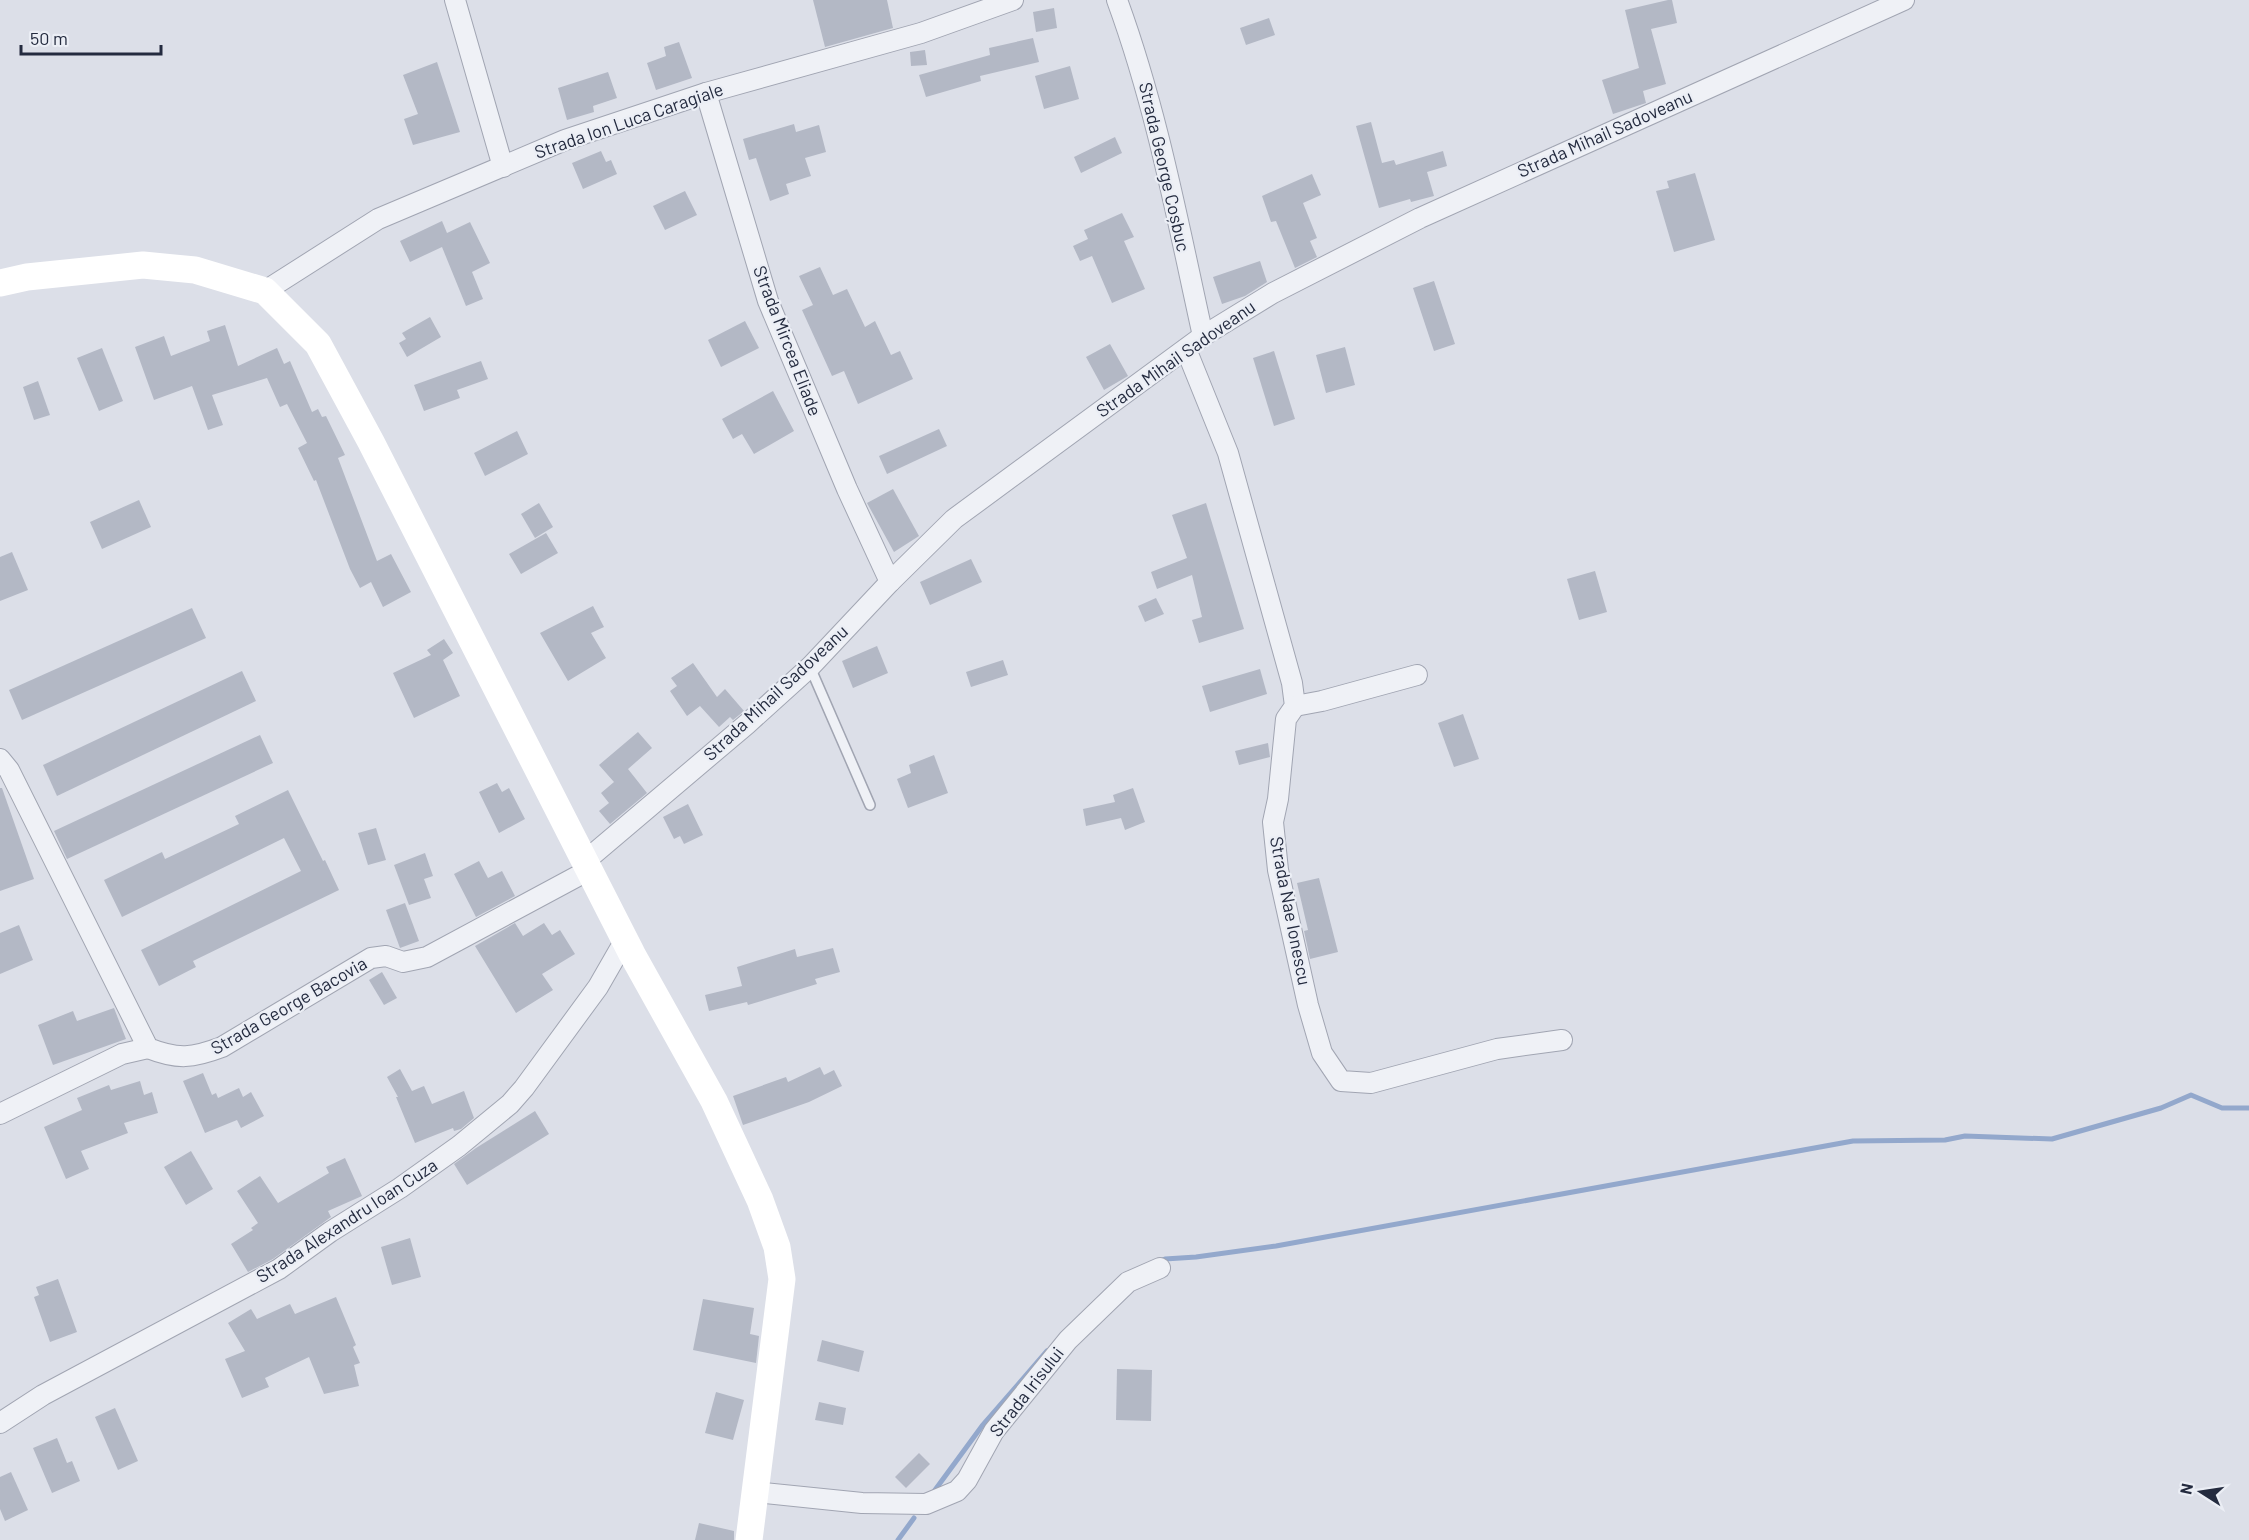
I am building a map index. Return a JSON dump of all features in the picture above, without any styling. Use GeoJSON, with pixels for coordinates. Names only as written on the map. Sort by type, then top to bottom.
{"type":"FeatureCollection","features":[{"type":"Feature","properties":{"kind":"main road"},"geometry":{"type":"LineString","coordinates":[[0,283],[27,277],[142,265],[195,270],[265,291],[318,344],[371,442],[625,940],[714,1101],[760,1200],[777,1247],[782,1279],[749,1540]]}},
{"type":"Feature","properties":{"kind":"street"},"geometry":{"type":"LineString","coordinates":[[455,0],[503,167]]}},
{"type":"Feature","properties":{"kind":"street","name":"Strada Ion Luca Caragiale"},"geometry":{"type":"LineString","coordinates":[[265,291],[378,219],[565,140],[706,93],[921,33],[1012,0]]}},
{"type":"Feature","properties":{"kind":"street","name":"Strada George Coșbuc"},"geometry":{"type":"LineString","coordinates":[[1117,0],[1135,49],[1203,336]]}},
{"type":"Feature","properties":{"kind":"street","name":"Strada Mihail Sadoveanu"},"geometry":{"type":"LineString","coordinates":[[587,866],[810,667],[890,582],[954,519],[1203,336],[1273,293],[1420,218],[1904,0]]}},
{"type":"Feature","properties":{"kind":"street","name":"Strada Mircea Eliade"},"geometry":{"type":"LineString","coordinates":[[706,93],[768,301],[847,489],[890,582]]}},
{"type":"Feature","properties":{"kind":"street"},"geometry":{"type":"LineString","coordinates":[[1186,349],[1228,453],[1292,683],[1295,706],[1322,701],[1417,675]]}},
{"type":"Feature","properties":{"kind":"street","name":"Strada Nae Ionescu"},"geometry":{"type":"LineString","coordinates":[[1295,706],[1286,719],[1278,799],[1273,822],[1278,870],[1308,1005],[1322,1053],[1341,1081],[1371,1083],[1497,1049],[1562,1040]]}},
{"type":"Feature","properties":{"kind":"street"},"geometry":{"type":"LineString","coordinates":[[0,759],[9,770],[148,1048],[122,1054],[0,1114]]}},
{"type":"Feature","properties":{"kind":"street","name":"Strada George Bacovia"},"geometry":{"type":"LineString","coordinates":[[148,1048],[178,1057],[191,1057],[213,1051],[371,958],[386,956],[403,962],[427,957],[587,866]]}},
{"type":"Feature","properties":{"kind":"street","name":"Strada Alexandru Ioan Cuza"},"geometry":{"type":"LineString","coordinates":[[0,1423],[43,1395],[279,1269],[459,1146],[510,1104],[524,1088],[598,987],[625,940]]}},
{"type":"Feature","properties":{"kind":"street","name":"Strada Irisului"},"geometry":{"type":"LineString","coordinates":[[755,1492],[862,1503],[926,1504],[957,1491],[967,1480],[994,1431],[1068,1341],[1128,1282],[1160,1268]]}},
{"type":"Feature","properties":{"kind":"lane"},"geometry":{"type":"LineString","coordinates":[[810,667],[870,806]]}},
{"type":"Feature","properties":{"kind":"building"},"geometry":{"type":"Polygon","coordinates":[[[813,0],[887,0],[893,28],[825,47],[813,0]]]}},
{"type":"Feature","properties":{"kind":"building"},"geometry":{"type":"Polygon","coordinates":[[[1672,0],[1677,23],[1651,29],[1666,84],[1643,91],[1646,103],[1613,114],[1602,80],[1639,68],[1625,10],[1672,0]]]}},
{"type":"Feature","properties":{"kind":"building"},"geometry":{"type":"Polygon","coordinates":[[[1054,8],[1057,28],[1036,32],[1033,12],[1054,8]]]}},
{"type":"Feature","properties":{"kind":"building"},"geometry":{"type":"Polygon","coordinates":[[[1269,18],[1275,35],[1246,45],[1240,28],[1269,18]]]}},
{"type":"Feature","properties":{"kind":"building"},"geometry":{"type":"Polygon","coordinates":[[[1033,38],[1039,62],[980,76],[981,81],[926,97],[919,75],[990,55],[989,48],[1033,38]]]}},
{"type":"Feature","properties":{"kind":"building"},"geometry":{"type":"Polygon","coordinates":[[[679,42],[692,78],[656,90],[647,63],[666,56],[664,47],[679,42]]]}},
{"type":"Feature","properties":{"kind":"building"},"geometry":{"type":"Polygon","coordinates":[[[925,50],[927,65],[911,66],[910,52],[925,50]]]}},
{"type":"Feature","properties":{"kind":"building"},"geometry":{"type":"Polygon","coordinates":[[[437,62],[460,132],[413,145],[404,119],[418,114],[403,75],[437,62]]]}},
{"type":"Feature","properties":{"kind":"building"},"geometry":{"type":"Polygon","coordinates":[[[1070,66],[1079,99],[1044,109],[1035,76],[1070,66]]]}},
{"type":"Feature","properties":{"kind":"building"},"geometry":{"type":"Polygon","coordinates":[[[608,72],[617,98],[593,106],[594,112],[567,120],[558,88],[608,72]]]}},
{"type":"Feature","properties":{"kind":"building"},"geometry":{"type":"Polygon","coordinates":[[[1371,122],[1382,163],[1394,160],[1396,165],[1443,151],[1447,166],[1427,172],[1434,196],[1411,202],[1410,199],[1379,208],[1356,126],[1371,122]]]}},
{"type":"Feature","properties":{"kind":"building"},"geometry":{"type":"Polygon","coordinates":[[[794,124],[796,132],[819,125],[826,152],[805,158],[811,176],[786,184],[789,194],[770,201],[756,158],[749,160],[743,139],[794,124]]]}},
{"type":"Feature","properties":{"kind":"building"},"geometry":{"type":"Polygon","coordinates":[[[1115,137],[1122,153],[1081,173],[1074,157],[1115,137]]]}},
{"type":"Feature","properties":{"kind":"building"},"geometry":{"type":"Polygon","coordinates":[[[601,151],[606,162],[611,160],[617,174],[583,189],[572,163],[601,151]]]}},
{"type":"Feature","properties":{"kind":"building"},"geometry":{"type":"Polygon","coordinates":[[[1695,173],[1715,240],[1674,252],[1656,191],[1669,188],[1667,181],[1695,173]]]}},
{"type":"Feature","properties":{"kind":"building"},"geometry":{"type":"Polygon","coordinates":[[[1312,174],[1321,195],[1303,203],[1317,238],[1310,241],[1317,257],[1295,268],[1276,221],[1271,222],[1262,196],[1312,174]]]}},
{"type":"Feature","properties":{"kind":"building"},"geometry":{"type":"Polygon","coordinates":[[[685,191],[697,215],[665,230],[653,206],[685,191]]]}},
{"type":"Feature","properties":{"kind":"building"},"geometry":{"type":"Polygon","coordinates":[[[1122,213],[1134,237],[1124,241],[1145,289],[1112,303],[1092,256],[1080,261],[1073,246],[1088,239],[1084,230],[1122,213]]]}},
{"type":"Feature","properties":{"kind":"building"},"geometry":{"type":"Polygon","coordinates":[[[442,221],[447,233],[470,222],[490,263],[472,272],[483,299],[466,306],[442,247],[410,262],[400,241],[442,221]]]}},
{"type":"Feature","properties":{"kind":"building"},"geometry":{"type":"Polygon","coordinates":[[[1260,261],[1267,282],[1245,296],[1222,304],[1213,277],[1260,261]]]}},
{"type":"Feature","properties":{"kind":"building"},"geometry":{"type":"Polygon","coordinates":[[[820,267],[833,295],[847,289],[865,327],[875,321],[891,355],[900,351],[913,379],[858,404],[844,371],[832,376],[802,310],[813,305],[799,276],[820,267]]]}},
{"type":"Feature","properties":{"kind":"building"},"geometry":{"type":"Polygon","coordinates":[[[1434,281],[1455,344],[1434,351],[1413,288],[1434,281]]]}},
{"type":"Feature","properties":{"kind":"building"},"geometry":{"type":"Polygon","coordinates":[[[430,317],[441,337],[407,357],[399,343],[406,339],[402,333],[430,317]]]}},
{"type":"Feature","properties":{"kind":"building"},"geometry":{"type":"Polygon","coordinates":[[[745,321],[759,348],[721,367],[708,340],[745,321]]]}},
{"type":"Feature","properties":{"kind":"building"},"geometry":{"type":"Polygon","coordinates":[[[225,325],[238,366],[277,348],[284,364],[290,361],[312,412],[318,409],[322,417],[326,416],[345,455],[338,458],[377,561],[391,554],[411,592],[383,607],[371,582],[360,588],[350,569],[316,480],[314,481],[298,448],[307,443],[287,404],[280,407],[267,378],[212,395],[223,425],[208,430],[192,386],[154,400],[135,347],[164,336],[171,356],[210,341],[207,331],[225,325]]]}},
{"type":"Feature","properties":{"kind":"building"},"geometry":{"type":"Polygon","coordinates":[[[1110,344],[1128,376],[1104,390],[1086,357],[1110,344]]]}},
{"type":"Feature","properties":{"kind":"building"},"geometry":{"type":"Polygon","coordinates":[[[1345,347],[1355,385],[1326,393],[1316,355],[1345,347]]]}},
{"type":"Feature","properties":{"kind":"building"},"geometry":{"type":"Polygon","coordinates":[[[102,348],[123,401],[99,411],[77,358],[102,348]]]}},
{"type":"Feature","properties":{"kind":"building"},"geometry":{"type":"Polygon","coordinates":[[[1274,351],[1295,419],[1274,426],[1253,358],[1274,351]]]}},
{"type":"Feature","properties":{"kind":"building"},"geometry":{"type":"Polygon","coordinates":[[[481,361],[488,379],[457,390],[460,398],[424,411],[414,385],[481,361]]]}},
{"type":"Feature","properties":{"kind":"building"},"geometry":{"type":"Polygon","coordinates":[[[38,381],[50,415],[34,420],[23,387],[38,381]]]}},
{"type":"Feature","properties":{"kind":"building"},"geometry":{"type":"Polygon","coordinates":[[[773,391],[794,431],[754,454],[742,434],[733,439],[722,419],[773,391]]]}},
{"type":"Feature","properties":{"kind":"building"},"geometry":{"type":"Polygon","coordinates":[[[939,429],[947,446],[887,474],[879,456],[939,429]]]}},
{"type":"Feature","properties":{"kind":"building"},"geometry":{"type":"Polygon","coordinates":[[[517,431],[528,454],[485,476],[474,453],[517,431]]]}},
{"type":"Feature","properties":{"kind":"building"},"geometry":{"type":"Polygon","coordinates":[[[893,489],[919,536],[894,552],[867,503],[893,489]]]}},
{"type":"Feature","properties":{"kind":"building"},"geometry":{"type":"Polygon","coordinates":[[[139,500],[151,527],[102,549],[90,522],[139,500]]]}},
{"type":"Feature","properties":{"kind":"building"},"geometry":{"type":"Polygon","coordinates":[[[539,503],[553,527],[535,538],[521,514],[539,503]]]}},
{"type":"Feature","properties":{"kind":"building"},"geometry":{"type":"Polygon","coordinates":[[[1206,503],[1244,629],[1199,643],[1192,620],[1202,617],[1192,575],[1157,589],[1151,572],[1187,558],[1172,515],[1206,503]]]}},
{"type":"Feature","properties":{"kind":"building"},"geometry":{"type":"Polygon","coordinates":[[[546,533],[558,553],[521,574],[509,554],[546,533]]]}},
{"type":"Feature","properties":{"kind":"building"},"geometry":{"type":"Polygon","coordinates":[[[12,552],[28,590],[0,601],[0,557],[12,552]]]}},
{"type":"Feature","properties":{"kind":"building"},"geometry":{"type":"Polygon","coordinates":[[[971,559],[982,582],[930,605],[920,582],[971,559]]]}},
{"type":"Feature","properties":{"kind":"building"},"geometry":{"type":"Polygon","coordinates":[[[1595,571],[1607,612],[1579,620],[1567,579],[1595,571]]]}},
{"type":"Feature","properties":{"kind":"building"},"geometry":{"type":"Polygon","coordinates":[[[1156,598],[1164,614],[1145,622],[1138,606],[1156,598]]]}},
{"type":"Feature","properties":{"kind":"building"},"geometry":{"type":"Polygon","coordinates":[[[593,606],[604,627],[591,633],[606,658],[568,681],[540,633],[593,606]]]}},
{"type":"Feature","properties":{"kind":"building"},"geometry":{"type":"Polygon","coordinates":[[[192,608],[206,638],[22,720],[9,690],[192,608]]]}},
{"type":"Feature","properties":{"kind":"building"},"geometry":{"type":"Polygon","coordinates":[[[444,639],[453,653],[443,660],[460,696],[414,718],[393,673],[431,655],[427,650],[444,639]]]}},
{"type":"Feature","properties":{"kind":"building"},"geometry":{"type":"Polygon","coordinates":[[[877,646],[888,673],[853,688],[842,661],[877,646]]]}},
{"type":"Feature","properties":{"kind":"building"},"geometry":{"type":"Polygon","coordinates":[[[1003,660],[1008,675],[971,687],[966,672],[1003,660]]]}},
{"type":"Feature","properties":{"kind":"building"},"geometry":{"type":"Polygon","coordinates":[[[693,663],[717,697],[725,689],[744,711],[733,720],[730,717],[719,727],[700,706],[687,716],[670,691],[677,686],[671,678],[693,663]]]}},
{"type":"Feature","properties":{"kind":"building"},"geometry":{"type":"Polygon","coordinates":[[[1260,669],[1267,694],[1210,712],[1202,686],[1260,669]]]}},
{"type":"Feature","properties":{"kind":"building"},"geometry":{"type":"Polygon","coordinates":[[[242,671],[256,701],[57,796],[43,765],[242,671]]]}},
{"type":"Feature","properties":{"kind":"building"},"geometry":{"type":"Polygon","coordinates":[[[1463,714],[1479,759],[1454,767],[1438,723],[1463,714]]]}},
{"type":"Feature","properties":{"kind":"building"},"geometry":{"type":"Polygon","coordinates":[[[638,732],[652,748],[628,769],[647,793],[610,824],[599,811],[609,803],[601,793],[614,782],[599,765],[638,732]]]}},
{"type":"Feature","properties":{"kind":"building"},"geometry":{"type":"Polygon","coordinates":[[[260,735],[273,763],[67,859],[54,831],[260,735]]]}},
{"type":"Feature","properties":{"kind":"building"},"geometry":{"type":"Polygon","coordinates":[[[1268,743],[1270,757],[1239,765],[1235,751],[1268,743]]]}},
{"type":"Feature","properties":{"kind":"building"},"geometry":{"type":"Polygon","coordinates":[[[934,755],[948,793],[908,808],[897,779],[911,773],[909,765],[934,755]]]}},
{"type":"Feature","properties":{"kind":"building"},"geometry":{"type":"Polygon","coordinates":[[[497,783],[502,792],[509,788],[525,819],[499,833],[479,792],[497,783]]]}},
{"type":"Feature","properties":{"kind":"building"},"geometry":{"type":"Polygon","coordinates":[[[0,788],[2,788],[34,879],[0,891],[0,788]]]}},
{"type":"Feature","properties":{"kind":"building"},"geometry":{"type":"Polygon","coordinates":[[[1133,788],[1145,822],[1125,830],[1121,818],[1086,826],[1083,809],[1115,802],[1113,795],[1133,788]]]}},
{"type":"Feature","properties":{"kind":"building"},"geometry":{"type":"Polygon","coordinates":[[[288,790],[339,890],[193,961],[196,967],[159,986],[141,950],[301,871],[284,838],[122,917],[104,880],[162,852],[165,859],[239,824],[235,816],[288,790]]]}},
{"type":"Feature","properties":{"kind":"building"},"geometry":{"type":"Polygon","coordinates":[[[688,804],[703,835],[684,844],[680,836],[674,839],[663,817],[688,804]]]}},
{"type":"Feature","properties":{"kind":"building"},"geometry":{"type":"Polygon","coordinates":[[[376,828],[386,860],[368,865],[358,833],[376,828]]]}},
{"type":"Feature","properties":{"kind":"building"},"geometry":{"type":"Polygon","coordinates":[[[425,853],[433,876],[424,879],[431,898],[409,905],[394,865],[425,853]]]}},
{"type":"Feature","properties":{"kind":"building"},"geometry":{"type":"Polygon","coordinates":[[[479,861],[488,878],[502,871],[515,896],[476,917],[454,874],[479,861]]]}},
{"type":"Feature","properties":{"kind":"building"},"geometry":{"type":"Polygon","coordinates":[[[1319,878],[1338,952],[1310,959],[1304,931],[1308,930],[1297,883],[1319,878]]]}},
{"type":"Feature","properties":{"kind":"building"},"geometry":{"type":"Polygon","coordinates":[[[405,903],[419,941],[400,948],[386,910],[405,903]]]}},
{"type":"Feature","properties":{"kind":"building"},"geometry":{"type":"Polygon","coordinates":[[[515,923],[523,936],[544,923],[552,935],[560,930],[575,954],[542,974],[553,990],[516,1013],[475,946],[515,923]]]}},
{"type":"Feature","properties":{"kind":"building"},"geometry":{"type":"Polygon","coordinates":[[[19,925],[33,960],[0,974],[0,933],[19,925]]]}},
{"type":"Feature","properties":{"kind":"building"},"geometry":{"type":"Polygon","coordinates":[[[833,948],[840,972],[815,979],[817,984],[748,1005],[747,1002],[709,1011],[705,995],[742,986],[737,967],[795,949],[797,957],[833,948]]]}},
{"type":"Feature","properties":{"kind":"building"},"geometry":{"type":"Polygon","coordinates":[[[382,972],[397,998],[384,1005],[369,980],[382,972]]]}},
{"type":"Feature","properties":{"kind":"building"},"geometry":{"type":"Polygon","coordinates":[[[114,1008],[126,1039],[53,1065],[38,1025],[73,1011],[77,1021],[114,1008]]]}},
{"type":"Feature","properties":{"kind":"building"},"geometry":{"type":"Polygon","coordinates":[[[820,1067],[824,1075],[834,1070],[842,1086],[809,1102],[743,1125],[733,1096],[786,1077],[788,1082],[820,1067]]]}},
{"type":"Feature","properties":{"kind":"building"},"geometry":{"type":"Polygon","coordinates":[[[400,1069],[412,1091],[424,1086],[432,1104],[464,1091],[474,1118],[461,1129],[454,1131],[453,1128],[415,1143],[396,1097],[398,1097],[387,1077],[400,1069]]]}},
{"type":"Feature","properties":{"kind":"building"},"geometry":{"type":"Polygon","coordinates":[[[203,1073],[212,1095],[216,1093],[218,1098],[239,1088],[243,1097],[251,1092],[264,1116],[241,1128],[237,1120],[205,1133],[183,1081],[203,1073]]]}},
{"type":"Feature","properties":{"kind":"building"},"geometry":{"type":"Polygon","coordinates":[[[140,1081],[144,1095],[152,1092],[158,1113],[124,1123],[128,1133],[81,1151],[89,1169],[66,1179],[44,1127],[82,1110],[77,1098],[109,1085],[111,1090],[140,1081]]]}},
{"type":"Feature","properties":{"kind":"building"},"geometry":{"type":"Polygon","coordinates":[[[535,1111],[549,1134],[467,1185],[454,1164],[535,1111]]]}},
{"type":"Feature","properties":{"kind":"building"},"geometry":{"type":"Polygon","coordinates":[[[191,1151],[213,1189],[186,1205],[164,1167],[191,1151]]]}},
{"type":"Feature","properties":{"kind":"building"},"geometry":{"type":"Polygon","coordinates":[[[345,1158],[362,1196],[328,1211],[331,1217],[273,1259],[248,1272],[231,1244],[253,1230],[251,1228],[258,1223],[237,1191],[260,1176],[278,1203],[329,1173],[326,1167],[345,1158]]]}},
{"type":"Feature","properties":{"kind":"building"},"geometry":{"type":"Polygon","coordinates":[[[410,1238],[421,1277],[392,1285],[381,1247],[410,1238]]]}},
{"type":"Feature","properties":{"kind":"building"},"geometry":{"type":"Polygon","coordinates":[[[58,1279],[77,1332],[50,1342],[34,1297],[39,1295],[36,1287],[58,1279]]]}},
{"type":"Feature","properties":{"kind":"building"},"geometry":{"type":"Polygon","coordinates":[[[336,1297],[356,1345],[353,1347],[360,1363],[354,1365],[359,1386],[324,1394],[309,1357],[265,1378],[269,1387],[242,1398],[225,1359],[245,1351],[228,1323],[251,1309],[257,1319],[290,1304],[295,1314],[336,1297]]]}},
{"type":"Feature","properties":{"kind":"building"},"geometry":{"type":"Polygon","coordinates":[[[703,1299],[754,1308],[750,1334],[759,1336],[756,1363],[693,1350],[703,1299]]]}},
{"type":"Feature","properties":{"kind":"building"},"geometry":{"type":"Polygon","coordinates":[[[822,1340],[864,1351],[859,1372],[817,1361],[822,1340]]]}},
{"type":"Feature","properties":{"kind":"building"},"geometry":{"type":"Polygon","coordinates":[[[1117,1369],[1152,1370],[1151,1421],[1116,1420],[1117,1369]]]}},
{"type":"Feature","properties":{"kind":"building"},"geometry":{"type":"Polygon","coordinates":[[[716,1392],[744,1400],[733,1440],[705,1433],[716,1392]]]}},
{"type":"Feature","properties":{"kind":"building"},"geometry":{"type":"Polygon","coordinates":[[[819,1402],[846,1408],[843,1425],[815,1420],[819,1402]]]}},
{"type":"Feature","properties":{"kind":"building"},"geometry":{"type":"Polygon","coordinates":[[[115,1408],[138,1461],[118,1470],[95,1417],[115,1408]]]}},
{"type":"Feature","properties":{"kind":"building"},"geometry":{"type":"Polygon","coordinates":[[[57,1438],[67,1463],[72,1461],[80,1481],[52,1493],[33,1448],[57,1438]]]}},
{"type":"Feature","properties":{"kind":"building"},"geometry":{"type":"Polygon","coordinates":[[[919,1453],[930,1464],[906,1488],[895,1477],[919,1453]]]}},
{"type":"Feature","properties":{"kind":"building"},"geometry":{"type":"Polygon","coordinates":[[[11,1472],[28,1510],[5,1521],[0,1509],[0,1477],[11,1472]]]}},
{"type":"Feature","properties":{"kind":"building"},"geometry":{"type":"Polygon","coordinates":[[[699,1523],[734,1531],[734,1540],[695,1540],[699,1523]]]}},
{"type":"Feature","properties":{"kind":"waterway"},"geometry":{"type":"LineString","coordinates":[[1157,1262],[1165,1259],[1276,1246],[1853,1141],[1945,1140],[1965,1136],[2052,1139],[2161,1108],[2191,1095],[2222,1108],[2249,1108]]}},
{"type":"Feature","properties":{"kind":"waterway"},"geometry":{"type":"LineString","coordinates":[[935,1490],[982,1426],[1047,1351]]}},
{"type":"Feature","properties":{"kind":"waterway"},"geometry":{"type":"LineString","coordinates":[[898,1540],[914,1518]]}}]}
